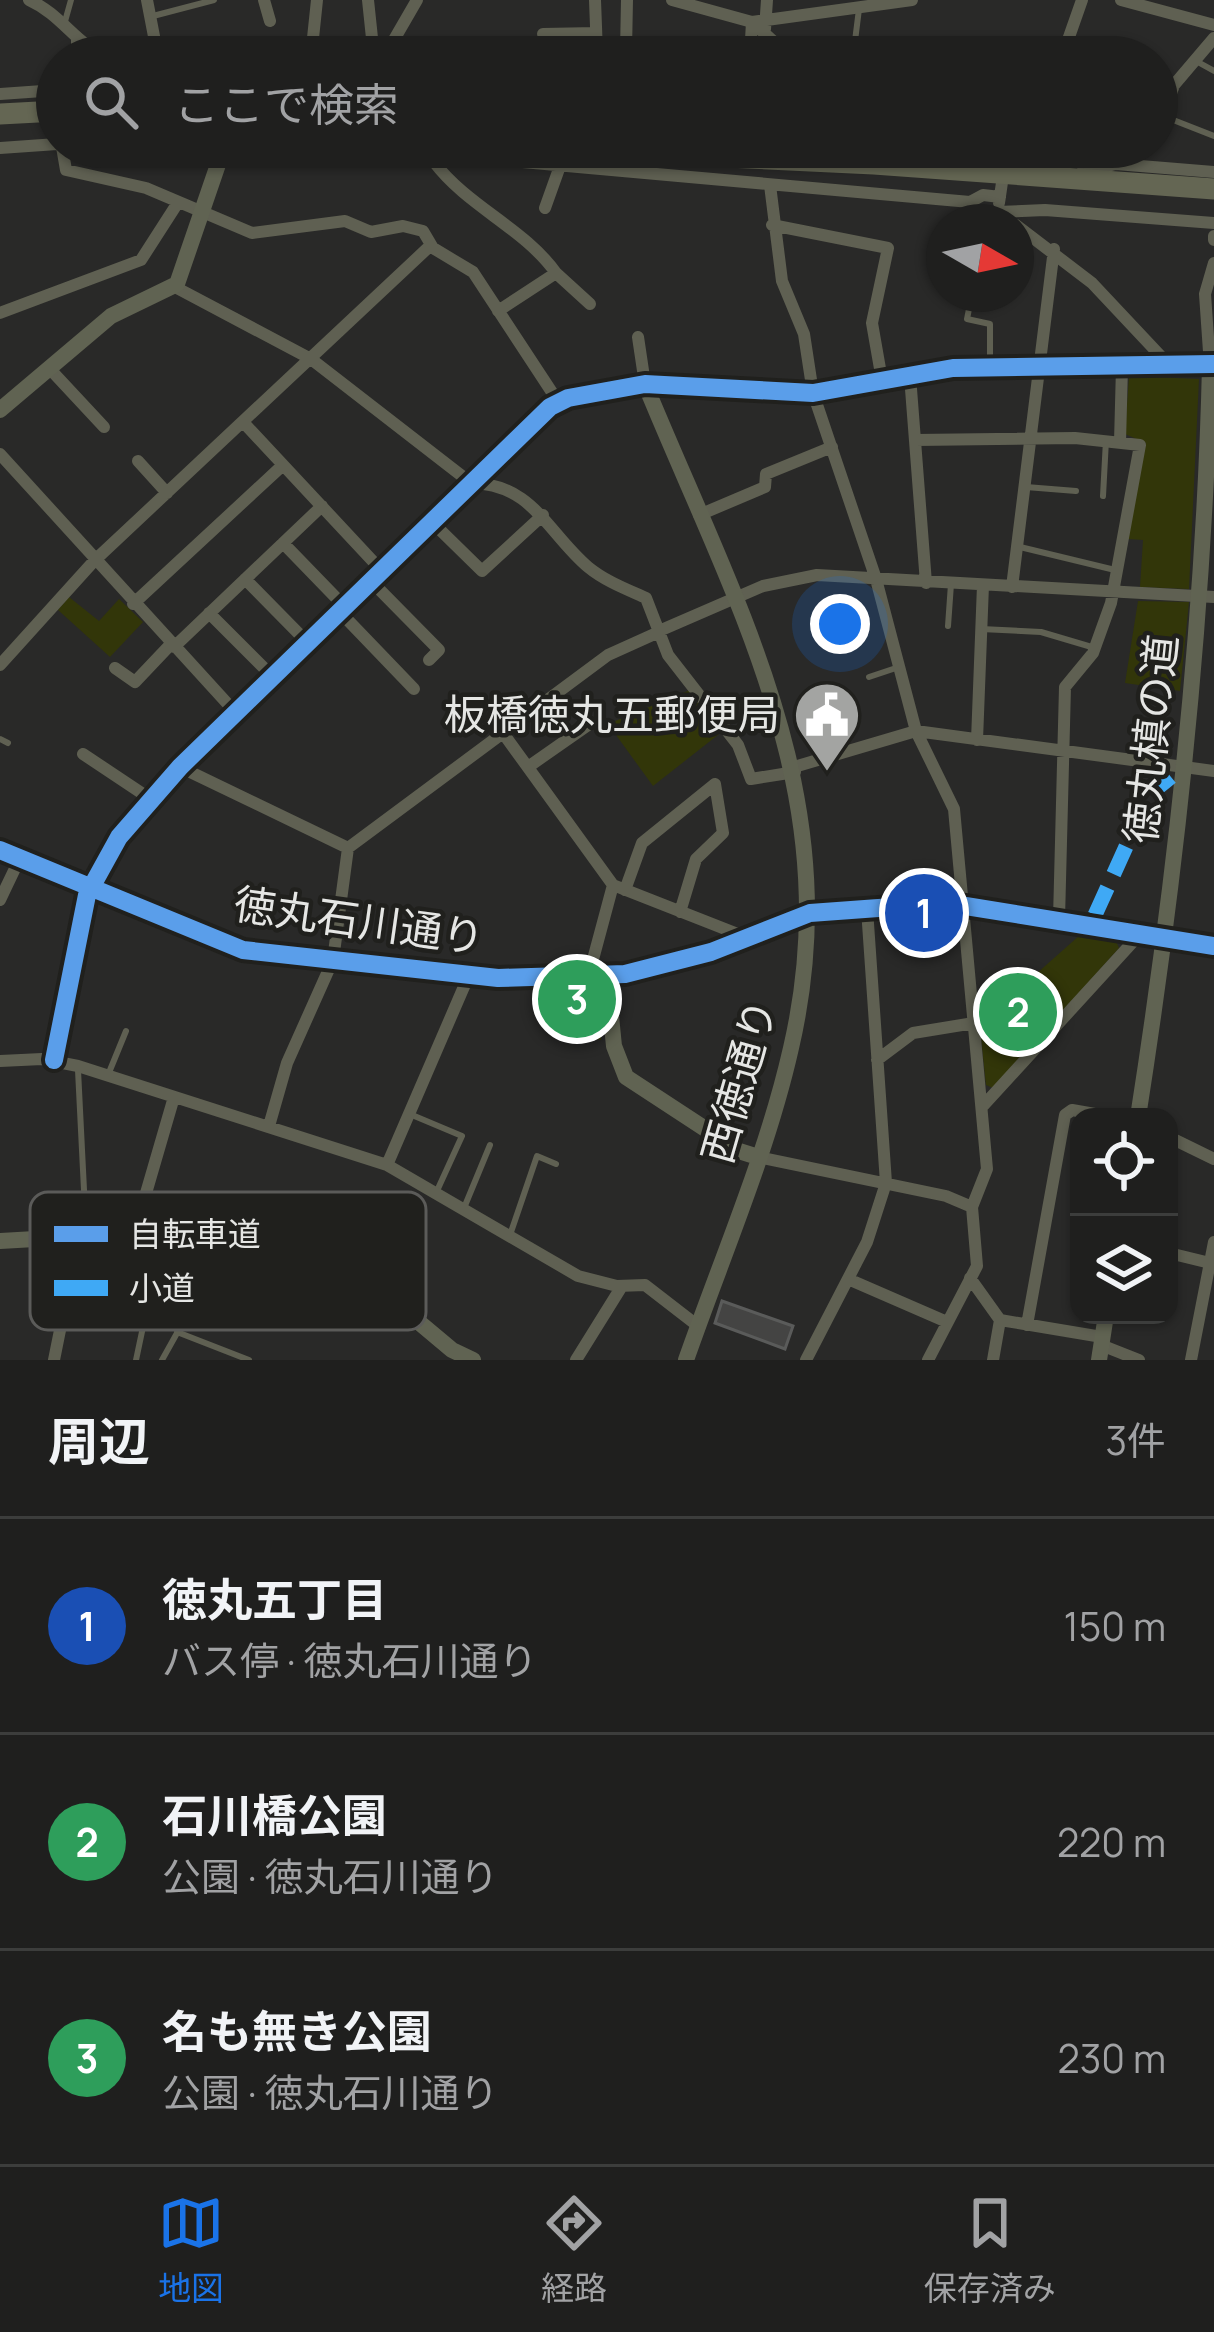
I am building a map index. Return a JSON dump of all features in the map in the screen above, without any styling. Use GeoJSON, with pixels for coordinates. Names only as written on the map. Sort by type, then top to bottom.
{"type":"FeatureCollection","features":[{"type":"Feature","properties":{"kind":"highway"},"geometry":{"type":"LineString","coordinates":[[0,114],[36,112]]}},
{"type":"Feature","properties":{"kind":"highway"},"geometry":{"type":"LineString","coordinates":[[0,125],[36,125]]}},
{"type":"Feature","properties":{"kind":"highway"},"geometry":{"type":"LineString","coordinates":[[816,168],[1001,181],[1120,174]]}},
{"type":"Feature","properties":{"kind":"highway"},"geometry":{"type":"LineString","coordinates":[[899,168],[1001,181],[1082,172],[1214,186]]}},
{"type":"Feature","properties":{"kind":"street"},"geometry":{"type":"LineString","coordinates":[[29,0],[54,11],[72,36]]}},
{"type":"Feature","properties":{"kind":"street"},"geometry":{"type":"LineString","coordinates":[[148,0],[155,36]]}},
{"type":"Feature","properties":{"kind":"street"},"geometry":{"type":"LineString","coordinates":[[264,0],[270,21]]}},
{"type":"Feature","properties":{"kind":"street"},"geometry":{"type":"LineString","coordinates":[[313,36],[317,0]]}},
{"type":"Feature","properties":{"kind":"street"},"geometry":{"type":"LineString","coordinates":[[368,0],[372,36]]}},
{"type":"Feature","properties":{"kind":"street"},"geometry":{"type":"LineString","coordinates":[[396,36],[417,0]]}},
{"type":"Feature","properties":{"kind":"street"},"geometry":{"type":"LineString","coordinates":[[596,0],[596,36]]}},
{"type":"Feature","properties":{"kind":"street"},"geometry":{"type":"LineString","coordinates":[[626,36],[627,0]]}},
{"type":"Feature","properties":{"kind":"street"},"geometry":{"type":"LineString","coordinates":[[671,0],[780,36]]}},
{"type":"Feature","properties":{"kind":"street"},"geometry":{"type":"LineString","coordinates":[[758,36],[767,0]]}},
{"type":"Feature","properties":{"kind":"street"},"geometry":{"type":"LineString","coordinates":[[761,27],[860,5],[912,0]]}},
{"type":"Feature","properties":{"kind":"street"},"geometry":{"type":"LineString","coordinates":[[1069,36],[1082,0]]}},
{"type":"Feature","properties":{"kind":"street"},"geometry":{"type":"LineString","coordinates":[[1121,0],[1214,25]]}},
{"type":"Feature","properties":{"kind":"street"},"geometry":{"type":"LineString","coordinates":[[543,34],[596,33]]}},
{"type":"Feature","properties":{"kind":"street"},"geometry":{"type":"LineString","coordinates":[[1178,81],[1214,38]]}},
{"type":"Feature","properties":{"kind":"street"},"geometry":{"type":"LineString","coordinates":[[0,94],[36,91]]}},
{"type":"Feature","properties":{"kind":"street"},"geometry":{"type":"LineString","coordinates":[[0,148],[36,147]]}},
{"type":"Feature","properties":{"kind":"street"},"geometry":{"type":"LineString","coordinates":[[65,168],[132,184],[200,216],[270,235],[316,222],[356,222],[371,232],[403,226],[422,231],[431,245],[473,272],[559,403]]}},
{"type":"Feature","properties":{"kind":"street"},"geometry":{"type":"LineString","coordinates":[[0,410],[118,311],[175,287],[217,168]]}},
{"type":"Feature","properties":{"kind":"street"},"geometry":{"type":"LineString","coordinates":[[439,168],[455,186],[537,246],[556,273],[590,304]]}},
{"type":"Feature","properties":{"kind":"street"},"geometry":{"type":"LineString","coordinates":[[545,208],[559,168]]}},
{"type":"Feature","properties":{"kind":"street"},"geometry":{"type":"LineString","coordinates":[[582,168],[970,202],[1001,181],[1046,210],[1214,223]]}},
{"type":"Feature","properties":{"kind":"street"},"geometry":{"type":"LineString","coordinates":[[1120,174],[1214,172]]}},
{"type":"Feature","properties":{"kind":"street"},"geometry":{"type":"LineString","coordinates":[[770,185],[782,281],[804,334],[814,393],[876,578],[916,731],[954,809],[987,1169],[972,1208],[977,1267],[928,1360]]}},
{"type":"Feature","properties":{"kind":"street"},"geometry":{"type":"LineString","coordinates":[[0,313],[141,260],[177,204]]}},
{"type":"Feature","properties":{"kind":"street"},"geometry":{"type":"LineString","coordinates":[[772,225],[888,248],[872,323],[882,380]]}},
{"type":"Feature","properties":{"kind":"street"},"geometry":{"type":"LineString","coordinates":[[1034,237],[1054,249],[1170,367]]}},
{"type":"Feature","properties":{"kind":"street"},"geometry":{"type":"LineString","coordinates":[[0,665],[94,561],[431,245]]}},
{"type":"Feature","properties":{"kind":"street"},"geometry":{"type":"LineString","coordinates":[[1012,587],[1054,249]]}},
{"type":"Feature","properties":{"kind":"street"},"geometry":{"type":"LineString","coordinates":[[54,1060],[90,886],[119,837],[180,767],[559,403],[645,384],[814,393],[990,368],[1212,365],[1204,294],[1214,263]]}},
{"type":"Feature","properties":{"kind":"street"},"geometry":{"type":"LineString","coordinates":[[499,311],[556,273]]}},
{"type":"Feature","properties":{"kind":"street"},"geometry":{"type":"LineString","coordinates":[[175,287],[311,359],[472,483],[492,483],[524,496],[588,567],[646,598],[668,655],[738,745],[747,781],[916,731],[1214,771]]}},
{"type":"Feature","properties":{"kind":"street","name":"西徳通り"},"geometry":{"type":"LineString","coordinates":[[638,337],[645,384],[775,700],[795,769],[810,913],[795,1033],[758,1156],[686,1360]]}},
{"type":"Feature","properties":{"kind":"street","name":"徳丸槙の道"},"geometry":{"type":"LineString","coordinates":[[1139,1108],[1166,937],[1183,768],[1208,596],[1212,365]]}},
{"type":"Feature","properties":{"kind":"street"},"geometry":{"type":"LineString","coordinates":[[1113,441],[1122,367]]}},
{"type":"Feature","properties":{"kind":"street"},"geometry":{"type":"LineString","coordinates":[[49,368],[104,427]]}},
{"type":"Feature","properties":{"kind":"street"},"geometry":{"type":"LineString","coordinates":[[910,376],[926,583]]}},
{"type":"Feature","properties":{"kind":"street"},"geometry":{"type":"LineString","coordinates":[[243,422],[322,506],[439,650],[429,660]]}},
{"type":"Feature","properties":{"kind":"street"},"geometry":{"type":"LineString","coordinates":[[914,440],[1140,445],[1112,592],[1095,648],[1065,687],[1059,919]]}},
{"type":"Feature","properties":{"kind":"street"},"geometry":{"type":"LineString","coordinates":[[699,515],[765,488],[766,474],[832,447]]}},
{"type":"Feature","properties":{"kind":"street"},"geometry":{"type":"LineString","coordinates":[[0,454],[236,713]]}},
{"type":"Feature","properties":{"kind":"street"},"geometry":{"type":"LineString","coordinates":[[138,461],[167,493]]}},
{"type":"Feature","properties":{"kind":"street"},"geometry":{"type":"LineString","coordinates":[[134,604],[283,465]]}},
{"type":"Feature","properties":{"kind":"street"},"geometry":{"type":"LineString","coordinates":[[115,668],[135,682],[322,506]]}},
{"type":"Feature","properties":{"kind":"street"},"geometry":{"type":"LineString","coordinates":[[432,522],[482,571],[542,515]]}},
{"type":"Feature","properties":{"kind":"street"},"geometry":{"type":"LineString","coordinates":[[283,543],[414,688]]}},
{"type":"Feature","properties":{"kind":"street"},"geometry":{"type":"LineString","coordinates":[[269,1126],[286,1063],[333,960],[348,848],[608,655],[792,578],[876,578],[1208,596]]}},
{"type":"Feature","properties":{"kind":"street"},"geometry":{"type":"LineString","coordinates":[[245,579],[308,643]]}},
{"type":"Feature","properties":{"kind":"street"},"geometry":{"type":"LineString","coordinates":[[977,740],[983,585]]}},
{"type":"Feature","properties":{"kind":"street"},"geometry":{"type":"LineString","coordinates":[[209,613],[273,677]]}},
{"type":"Feature","properties":{"kind":"street"},"geometry":{"type":"LineString","coordinates":[[528,767],[588,725]]}},
{"type":"Feature","properties":{"kind":"street"},"geometry":{"type":"LineString","coordinates":[[503,734],[619,888],[748,938]]}},
{"type":"Feature","properties":{"kind":"street"},"geometry":{"type":"LineString","coordinates":[[83,754],[152,800]]}},
{"type":"Feature","properties":{"kind":"street"},"geometry":{"type":"LineString","coordinates":[[180,767],[348,848]]}},
{"type":"Feature","properties":{"kind":"street"},"geometry":{"type":"LineString","coordinates":[[680,912],[696,860],[723,833],[720,789],[715,784],[642,843],[619,888],[597,977],[626,1077],[740,1151],[886,1183],[972,1208]]}},
{"type":"Feature","properties":{"kind":"street","name":"徳丸石川通り"},"geometry":{"type":"LineString","coordinates":[[0,850],[243,950],[469,975],[597,977],[686,960],[810,913],[963,904],[1214,946]]}},
{"type":"Feature","properties":{"kind":"street"},"geometry":{"type":"LineString","coordinates":[[0,900],[20,858]]}},
{"type":"Feature","properties":{"kind":"street"},"geometry":{"type":"LineString","coordinates":[[806,1360],[867,1242],[886,1183],[867,909]]}},
{"type":"Feature","properties":{"kind":"street"},"geometry":{"type":"LineString","coordinates":[[982,1107],[1141,933]]}},
{"type":"Feature","properties":{"kind":"street"},"geometry":{"type":"LineString","coordinates":[[387,1165],[469,975]]}},
{"type":"Feature","properties":{"kind":"street"},"geometry":{"type":"LineString","coordinates":[[877,1060],[913,1033],[974,1023]]}},
{"type":"Feature","properties":{"kind":"street"},"geometry":{"type":"LineString","coordinates":[[0,1061],[54,1060],[78,1066],[387,1165],[578,1276],[645,1286],[698,1326]]}},
{"type":"Feature","properties":{"kind":"street"},"geometry":{"type":"LineString","coordinates":[[146,1192],[174,1097]]}},
{"type":"Feature","properties":{"kind":"street"},"geometry":{"type":"LineString","coordinates":[[1027,1325],[1065,1115],[1070,1111]]}},
{"type":"Feature","properties":{"kind":"street"},"geometry":{"type":"LineString","coordinates":[[1178,1141],[1214,1159]]}},
{"type":"Feature","properties":{"kind":"street"},"geometry":{"type":"LineString","coordinates":[[0,1241],[30,1239]]}},
{"type":"Feature","properties":{"kind":"street"},"geometry":{"type":"LineString","coordinates":[[1191,1360],[1214,1242]]}},
{"type":"Feature","properties":{"kind":"street"},"geometry":{"type":"LineString","coordinates":[[1178,1255],[1210,1263]]}},
{"type":"Feature","properties":{"kind":"street"},"geometry":{"type":"LineString","coordinates":[[970,1278],[1000,1320],[1139,1360]]}},
{"type":"Feature","properties":{"kind":"street"},"geometry":{"type":"LineString","coordinates":[[848,1279],[947,1322]]}},
{"type":"Feature","properties":{"kind":"street"},"geometry":{"type":"LineString","coordinates":[[577,1360],[622,1286]]}},
{"type":"Feature","properties":{"kind":"street"},"geometry":{"type":"LineString","coordinates":[[993,1360],[1000,1320]]}},
{"type":"Feature","properties":{"kind":"street"},"geometry":{"type":"LineString","coordinates":[[54,1360],[60,1330]]}},
{"type":"Feature","properties":{"kind":"street"},"geometry":{"type":"LineString","coordinates":[[426,1330],[459,1358]]}},
{"type":"Feature","properties":{"kind":"lane"},"geometry":{"type":"LineString","coordinates":[[64,25],[71,0]]}},
{"type":"Feature","properties":{"kind":"lane"},"geometry":{"type":"LineString","coordinates":[[152,16],[214,0]]}},
{"type":"Feature","properties":{"kind":"lane"},"geometry":{"type":"LineString","coordinates":[[856,36],[860,5]]}},
{"type":"Feature","properties":{"kind":"lane"},"geometry":{"type":"LineString","coordinates":[[1196,61],[1214,71]]}},
{"type":"Feature","properties":{"kind":"lane"},"geometry":{"type":"LineString","coordinates":[[1178,122],[1214,136]]}},
{"type":"Feature","properties":{"kind":"lane"},"geometry":{"type":"LineString","coordinates":[[968,312],[967,319],[990,324],[990,368]]}},
{"type":"Feature","properties":{"kind":"lane"},"geometry":{"type":"LineString","coordinates":[[1103,496],[1113,441]]}},
{"type":"Feature","properties":{"kind":"lane"},"geometry":{"type":"LineString","coordinates":[[1024,487],[1076,491]]}},
{"type":"Feature","properties":{"kind":"lane"},"geometry":{"type":"LineString","coordinates":[[1017,547],[1115,570]]}},
{"type":"Feature","properties":{"kind":"lane"},"geometry":{"type":"LineString","coordinates":[[948,626],[951,584]]}},
{"type":"Feature","properties":{"kind":"lane"},"geometry":{"type":"LineString","coordinates":[[981,628],[1040,632],[1095,648]]}},
{"type":"Feature","properties":{"kind":"lane"},"geometry":{"type":"LineString","coordinates":[[869,677],[900,667]]}},
{"type":"Feature","properties":{"kind":"lane"},"geometry":{"type":"LineString","coordinates":[[108,1075],[126,1031]]}},
{"type":"Feature","properties":{"kind":"lane"},"geometry":{"type":"LineString","coordinates":[[78,1066],[81,1192]]}},
{"type":"Feature","properties":{"kind":"lane"},"geometry":{"type":"LineString","coordinates":[[409,1113],[462,1136],[436,1193]]}},
{"type":"Feature","properties":{"kind":"lane"},"geometry":{"type":"LineString","coordinates":[[464,1208],[490,1145]]}},
{"type":"Feature","properties":{"kind":"lane"},"geometry":{"type":"LineString","coordinates":[[510,1235],[537,1156],[556,1164]]}},
{"type":"Feature","properties":{"kind":"lane"},"geometry":{"type":"LineString","coordinates":[[136,1360],[142,1330]]}},
{"type":"Feature","properties":{"kind":"lane"},"geometry":{"type":"LineString","coordinates":[[162,1360],[177,1332],[249,1360]]}},
{"type":"Feature","properties":{"kind":"green space"},"geometry":{"type":"Polygon","coordinates":[[[1129,376],[1199,379],[1189,589],[1140,587],[1143,540],[1128,539],[1146,443],[1125,434],[1129,376]]]}},
{"type":"Feature","properties":{"kind":"green space"},"geometry":{"type":"Polygon","coordinates":[[[69,597],[99,621],[119,599],[143,622],[110,657],[58,610],[69,597]]]}},
{"type":"Feature","properties":{"kind":"green space"},"geometry":{"type":"Polygon","coordinates":[[[1138,601],[1189,602],[1180,691],[1125,683],[1138,601]]]}},
{"type":"Feature","properties":{"kind":"green space"},"geometry":{"type":"Polygon","coordinates":[[[690,690],[723,731],[653,786],[608,724],[690,690]]]}},
{"type":"Feature","properties":{"kind":"green space"},"geometry":{"type":"Polygon","coordinates":[[[1080,935],[1116,941],[1119,948],[993,1088],[986,1085],[978,1009],[1001,1005],[1080,935]]]}},
{"type":"Feature","properties":{"kind":"green space"},"geometry":{"type":"Polygon","coordinates":[[[600,983],[601,1040],[596,1039],[598,1022],[549,1013],[558,985],[600,983]]]}},
{"type":"Feature","properties":{"kind":"building"},"geometry":{"type":"Polygon","coordinates":[[[722,1301],[793,1326],[785,1349],[715,1323],[722,1301]]]}},
{"type":"Feature","properties":{"kind":"marked path"},"geometry":{"type":"LineString","coordinates":[[1095,915],[1150,794],[1171,777]]}},
{"type":"Feature","properties":{"kind":"cycle path"},"geometry":{"type":"LineString","coordinates":[[54,1060],[87,895],[119,837],[180,767],[550,407],[568,398],[645,384],[813,393],[953,368],[1214,364]]}},
{"type":"Feature","properties":{"kind":"cycle path"},"geometry":{"type":"LineString","coordinates":[[0,850],[243,950],[498,978],[625,974],[711,952],[810,913],[947,903],[1214,946]]}},
{"type":"Feature","properties":{"kind":"place","name":"板橋徳丸五郵便局"},"geometry":{"type":"Point","coordinates":[827,774]}},
{"type":"Feature","properties":{"kind":"place","name":"徳丸五丁目"},"geometry":{"type":"Point","coordinates":[924,913]}},
{"type":"Feature","properties":{"kind":"place","name":"名も無き公園"},"geometry":{"type":"Point","coordinates":[577,999]}},
{"type":"Feature","properties":{"kind":"place","name":"石川橋公園"},"geometry":{"type":"Point","coordinates":[1018,1012]}}]}
